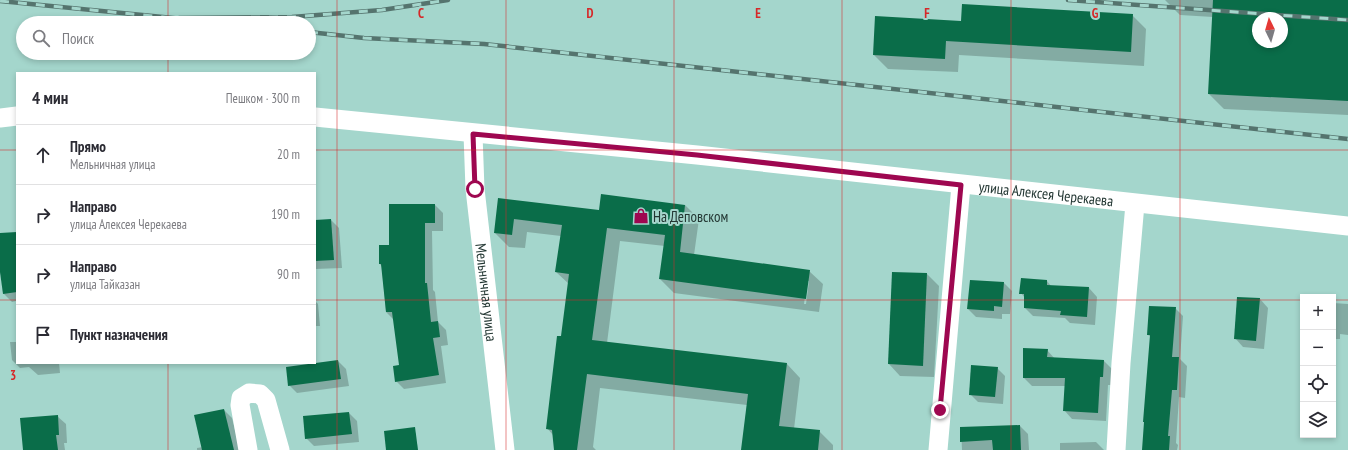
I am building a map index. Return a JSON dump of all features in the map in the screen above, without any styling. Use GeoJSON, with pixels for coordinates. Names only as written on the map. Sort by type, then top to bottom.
{"type":"FeatureCollection","features":[{"type":"Feature","properties":{"kind":"street"},"geometry":{"type":"LineString","coordinates":[[0,118],[16,116]]}},
{"type":"Feature","properties":{"kind":"street","name":"улица Алексея Черекаева"},"geometry":{"type":"LineString","coordinates":[[316,117],[473,134],[697,155],[1135,204],[1348,226]]}},
{"type":"Feature","properties":{"kind":"street","name":"Мельничная улица"},"geometry":{"type":"LineString","coordinates":[[473,134],[475,189],[505,450]]}},
{"type":"Feature","properties":{"kind":"street"},"geometry":{"type":"LineString","coordinates":[[938,450],[961,185]]}},
{"type":"Feature","properties":{"kind":"street"},"geometry":{"type":"LineString","coordinates":[[1116,450],[1121,363],[1135,204]]}},
{"type":"Feature","properties":{"kind":"street"},"geometry":{"type":"LineString","coordinates":[[248,450],[240,405],[241,398],[249,392],[260,394],[266,400],[280,450]]}},
{"type":"Feature","properties":{"kind":"building"},"geometry":{"type":"Polygon","coordinates":[[[1213,0],[1348,0],[1348,101],[1208,94],[1213,0]]]}},
{"type":"Feature","properties":{"kind":"building"},"geometry":{"type":"Polygon","coordinates":[[[962,4],[1133,14],[1131,52],[946,41],[945,59],[873,55],[875,16],[961,21],[962,4]]]}},
{"type":"Feature","properties":{"kind":"building"},"geometry":{"type":"Polygon","coordinates":[[[601,194],[685,205],[680,252],[810,270],[806,299],[659,279],[665,235],[607,228],[592,340],[787,363],[779,426],[820,430],[818,450],[741,450],[748,394],[587,374],[577,450],[554,450],[552,430],[546,429],[557,336],[561,336],[569,274],[555,272],[562,225],[514,219],[512,235],[494,233],[498,198],[599,210],[601,194]]]}},
{"type":"Feature","properties":{"kind":"building"},"geometry":{"type":"Polygon","coordinates":[[[389,204],[435,204],[435,223],[425,223],[425,283],[427,283],[431,322],[438,321],[440,337],[433,338],[439,375],[395,382],[393,366],[399,365],[392,312],[386,312],[381,264],[379,264],[379,245],[389,245],[389,204]]]}},
{"type":"Feature","properties":{"kind":"building"},"geometry":{"type":"Polygon","coordinates":[[[331,219],[334,260],[316,261],[316,220],[331,219]]]}},
{"type":"Feature","properties":{"kind":"building"},"geometry":{"type":"Polygon","coordinates":[[[16,232],[16,292],[3,294],[0,272],[0,233],[16,232]]]}},
{"type":"Feature","properties":{"kind":"building"},"geometry":{"type":"Polygon","coordinates":[[[892,272],[927,273],[923,366],[888,364],[892,272]]]}},
{"type":"Feature","properties":{"kind":"building"},"geometry":{"type":"Polygon","coordinates":[[[1021,278],[1047,280],[1047,285],[1089,287],[1087,317],[1060,315],[1061,311],[1024,308],[1024,294],[1019,294],[1021,278]]]}},
{"type":"Feature","properties":{"kind":"building"},"geometry":{"type":"Polygon","coordinates":[[[970,280],[1004,282],[1002,307],[994,306],[994,311],[967,309],[970,280]]]}},
{"type":"Feature","properties":{"kind":"building"},"geometry":{"type":"Polygon","coordinates":[[[1237,297],[1260,298],[1256,341],[1234,339],[1237,297]]]}},
{"type":"Feature","properties":{"kind":"building"},"geometry":{"type":"Polygon","coordinates":[[[1149,306],[1176,307],[1172,357],[1179,357],[1177,390],[1172,390],[1168,436],[1170,436],[1169,450],[1142,450],[1150,335],[1147,335],[1149,306]]]}},
{"type":"Feature","properties":{"kind":"building"},"geometry":{"type":"Polygon","coordinates":[[[1023,348],[1048,349],[1047,357],[1104,360],[1103,377],[1100,377],[1098,413],[1063,411],[1065,378],[1023,378],[1023,348]]]}},
{"type":"Feature","properties":{"kind":"building"},"geometry":{"type":"Polygon","coordinates":[[[338,360],[341,379],[288,386],[286,367],[338,360]]]}},
{"type":"Feature","properties":{"kind":"building"},"geometry":{"type":"Polygon","coordinates":[[[971,365],[998,367],[995,397],[969,395],[971,365]]]}},
{"type":"Feature","properties":{"kind":"building"},"geometry":{"type":"Polygon","coordinates":[[[224,409],[234,450],[202,450],[194,415],[224,409]]]}},
{"type":"Feature","properties":{"kind":"building"},"geometry":{"type":"Polygon","coordinates":[[[349,412],[352,434],[305,439],[303,416],[349,412]]]}},
{"type":"Feature","properties":{"kind":"building"},"geometry":{"type":"Polygon","coordinates":[[[58,415],[59,435],[56,435],[58,450],[23,450],[20,418],[58,415]]]}},
{"type":"Feature","properties":{"kind":"building"},"geometry":{"type":"Polygon","coordinates":[[[1020,425],[1021,450],[993,450],[992,440],[960,442],[960,427],[1020,425]]]}},
{"type":"Feature","properties":{"kind":"building"},"geometry":{"type":"Polygon","coordinates":[[[415,427],[418,450],[386,450],[384,431],[415,427]]]}},
{"type":"Feature","properties":{"kind":"railway"},"geometry":{"type":"LineString","coordinates":[[305,16],[382,10],[448,0]]}},
{"type":"Feature","properties":{"kind":"railway"},"geometry":{"type":"LineString","coordinates":[[1068,0],[1348,20]]}},
{"type":"Feature","properties":{"kind":"railway"},"geometry":{"type":"LineString","coordinates":[[0,1],[152,16]]}},
{"type":"Feature","properties":{"kind":"railway"},"geometry":{"type":"LineString","coordinates":[[316,33],[364,38],[484,44],[1348,139]]}},
{"type":"Feature","properties":{"kind":"place","name":"На Деповском"},"geometry":{"type":"Point","coordinates":[641,216]}},
{"type":"Feature","properties":{"kind":"route"},"geometry":{"type":"LineString","coordinates":[[475,189],[473,134],[697,155],[961,185],[940,410]]}}]}
